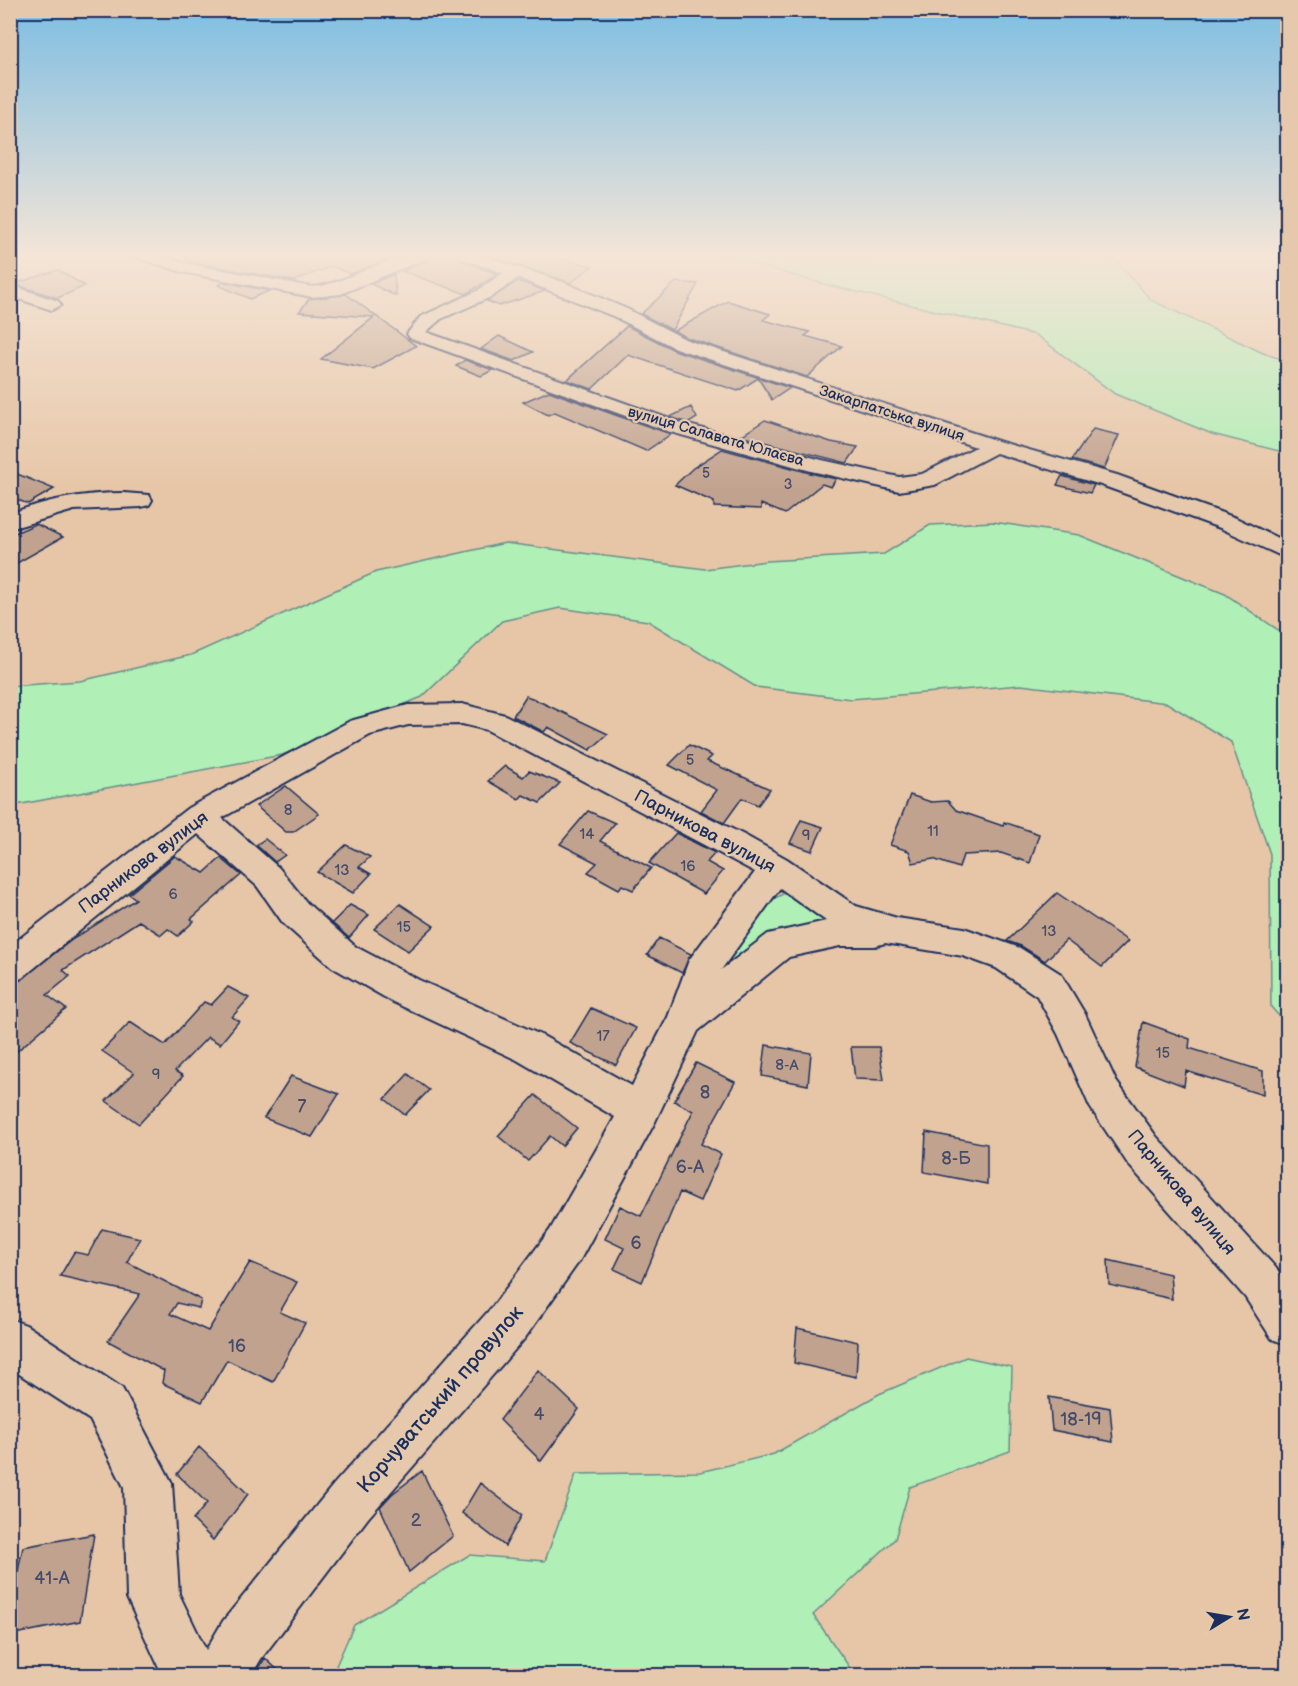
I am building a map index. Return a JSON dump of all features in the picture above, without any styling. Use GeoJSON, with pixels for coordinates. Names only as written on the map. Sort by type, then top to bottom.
{"type":"FeatureCollection","features":[{"type":"Feature","properties":{"kind":"street","name":"вулиця Салавата Юлаєва"},"geometry":{"type":"LineString","coordinates":[[416,334],[674,427],[819,466],[899,484],[927,480],[994,446]]}},
{"type":"Feature","properties":{"kind":"street","name":"Закарпатська вулиця"},"geometry":{"type":"LineString","coordinates":[[661,334],[681,344],[994,446],[1109,480],[1228,524],[1287,552]]}},
{"type":"Feature","properties":{"kind":"street"},"geometry":{"type":"LineString","coordinates":[[10,522],[56,506],[82,500],[141,500]]}},
{"type":"Feature","properties":{"kind":"street","name":"Парникова вулиця"},"geometry":{"type":"LineString","coordinates":[[10,967],[199,816],[360,728],[408,715],[462,714],[495,722],[776,868],[846,917],[897,932],[964,942],[1008,958],[1049,985],[1072,1025],[1103,1094],[1142,1150],[1260,1282],[1287,1323]]}},
{"type":"Feature","properties":{"kind":"street"},"geometry":{"type":"LineString","coordinates":[[199,816],[268,877],[295,913],[344,957],[406,991],[530,1048],[640,1111]]}},
{"type":"Feature","properties":{"kind":"street","name":"Корчуватський провулок"},"geometry":{"type":"LineString","coordinates":[[221,1676],[242,1640],[351,1502],[508,1322],[565,1245],[640,1111],[685,1020],[701,971],[776,868]]}},
{"type":"Feature","properties":{"kind":"street"},"geometry":{"type":"LineString","coordinates":[[685,1020],[780,944],[840,932],[897,932]]}},
{"type":"Feature","properties":{"kind":"street"},"geometry":{"type":"LineString","coordinates":[[10,1341],[106,1404],[147,1483],[153,1598],[191,1676]]}},
{"type":"Feature","properties":{"kind":"green space"},"geometry":{"type":"Polygon","coordinates":[[[1031,334],[1222,334],[1263,353],[1287,361],[1287,453],[1212,434],[1115,394],[1036,335],[1031,334]]]}},
{"type":"Feature","properties":{"kind":"green space"},"geometry":{"type":"Polygon","coordinates":[[[993,522],[1079,535],[1225,594],[1287,636],[1287,1025],[1271,1007],[1270,854],[1231,742],[1167,703],[1021,685],[851,699],[756,687],[648,621],[560,608],[502,621],[422,697],[282,755],[11,806],[11,686],[80,681],[191,655],[376,572],[505,543],[705,569],[767,561],[884,554],[930,525],[993,522]]]}},
{"type":"Feature","properties":{"kind":"green space"},"geometry":{"type":"Polygon","coordinates":[[[794,888],[853,924],[775,934],[704,979],[753,910],[794,888]]]}},
{"type":"Feature","properties":{"kind":"green space"},"geometry":{"type":"Polygon","coordinates":[[[966,1357],[1012,1367],[1010,1451],[910,1487],[895,1539],[813,1615],[855,1675],[332,1675],[354,1625],[469,1555],[545,1561],[576,1474],[700,1472],[774,1454],[879,1394],[966,1357]]]}},
{"type":"Feature","properties":{"kind":"building"},"geometry":{"type":"Polygon","coordinates":[[[353,334],[399,334],[416,346],[373,369],[321,359],[353,334]]]}},
{"type":"Feature","properties":{"kind":"building"},"geometry":{"type":"Polygon","coordinates":[[[618,334],[642,334],[674,350],[790,388],[772,400],[758,378],[738,391],[628,355],[592,389],[567,380],[618,334]]]}},
{"type":"Feature","properties":{"kind":"building"},"geometry":{"type":"Polygon","coordinates":[[[679,334],[808,334],[805,336],[842,346],[807,377],[679,334]]]}},
{"type":"Feature","properties":{"kind":"building"},"geometry":{"type":"Polygon","coordinates":[[[499,336],[533,352],[514,361],[481,349],[499,336]]]}},
{"type":"Feature","properties":{"kind":"building"},"geometry":{"type":"Polygon","coordinates":[[[465,360],[493,370],[481,376],[456,366],[465,360]]]}},
{"type":"Feature","properties":{"kind":"building"},"geometry":{"type":"Polygon","coordinates":[[[549,391],[671,434],[646,451],[555,412],[548,415],[523,402],[549,391]]]}},
{"type":"Feature","properties":{"kind":"building"},"geometry":{"type":"Polygon","coordinates":[[[691,407],[697,418],[689,423],[670,417],[691,407]]]}},
{"type":"Feature","properties":{"kind":"building"},"geometry":{"type":"Polygon","coordinates":[[[765,420],[831,442],[858,447],[847,463],[741,436],[765,420]]]}},
{"type":"Feature","properties":{"kind":"building"},"geometry":{"type":"Polygon","coordinates":[[[1093,429],[1119,435],[1104,469],[1072,460],[1093,429]]]}},
{"type":"Feature","properties":{"kind":"building"},"geometry":{"type":"Polygon","coordinates":[[[722,449],[836,479],[831,487],[822,484],[785,514],[761,504],[761,509],[714,507],[714,502],[675,485],[693,468],[722,449]]]}},
{"type":"Feature","properties":{"kind":"building"},"geometry":{"type":"Polygon","coordinates":[[[10,471],[54,489],[28,504],[10,497],[10,471]]]}},
{"type":"Feature","properties":{"kind":"building"},"geometry":{"type":"Polygon","coordinates":[[[1062,476],[1094,485],[1090,493],[1057,485],[1062,476]]]}},
{"type":"Feature","properties":{"kind":"building"},"geometry":{"type":"Polygon","coordinates":[[[36,524],[63,537],[10,567],[10,535],[36,524]]]}},
{"type":"Feature","properties":{"kind":"building"},"geometry":{"type":"Polygon","coordinates":[[[526,696],[608,734],[590,750],[548,727],[544,732],[513,716],[526,696]]]}},
{"type":"Feature","properties":{"kind":"building"},"geometry":{"type":"Polygon","coordinates":[[[689,745],[712,756],[707,761],[770,789],[758,805],[742,798],[724,823],[701,811],[717,790],[669,765],[689,745]]]}},
{"type":"Feature","properties":{"kind":"building"},"geometry":{"type":"Polygon","coordinates":[[[505,766],[523,777],[529,771],[560,783],[540,803],[523,795],[519,799],[488,781],[505,766]]]}},
{"type":"Feature","properties":{"kind":"building"},"geometry":{"type":"Polygon","coordinates":[[[286,786],[319,814],[293,832],[286,832],[256,806],[286,786]]]}},
{"type":"Feature","properties":{"kind":"building"},"geometry":{"type":"Polygon","coordinates":[[[910,795],[931,802],[948,801],[956,810],[1003,826],[1004,822],[1039,834],[1030,863],[1001,853],[963,855],[959,868],[933,859],[913,863],[909,851],[890,845],[910,795]]]}},
{"type":"Feature","properties":{"kind":"building"},"geometry":{"type":"Polygon","coordinates":[[[588,811],[615,823],[600,841],[651,868],[633,890],[622,885],[619,889],[588,872],[597,863],[560,844],[588,811]]]}},
{"type":"Feature","properties":{"kind":"building"},"geometry":{"type":"Polygon","coordinates":[[[801,820],[823,827],[812,851],[790,843],[801,820]]]}},
{"type":"Feature","properties":{"kind":"building"},"geometry":{"type":"Polygon","coordinates":[[[676,833],[715,853],[707,862],[723,871],[704,894],[649,863],[676,833]]]}},
{"type":"Feature","properties":{"kind":"building"},"geometry":{"type":"Polygon","coordinates":[[[265,839],[285,855],[275,862],[256,845],[265,839]]]}},
{"type":"Feature","properties":{"kind":"building"},"geometry":{"type":"Polygon","coordinates":[[[346,845],[370,857],[359,867],[371,874],[353,893],[317,872],[346,845]]]}},
{"type":"Feature","properties":{"kind":"building"},"geometry":{"type":"Polygon","coordinates":[[[175,856],[204,873],[221,858],[241,875],[191,919],[194,921],[178,936],[168,929],[161,935],[139,921],[63,970],[70,976],[47,995],[66,1009],[10,1057],[10,988],[73,939],[136,899],[129,894],[175,856]]]}},
{"type":"Feature","properties":{"kind":"building"},"geometry":{"type":"Polygon","coordinates":[[[1057,893],[1128,941],[1102,967],[1066,940],[1045,961],[1021,946],[1007,941],[1057,893]]]}},
{"type":"Feature","properties":{"kind":"building"},"geometry":{"type":"Polygon","coordinates":[[[400,904],[434,926],[408,951],[374,929],[400,904]]]}},
{"type":"Feature","properties":{"kind":"building"},"geometry":{"type":"Polygon","coordinates":[[[350,905],[369,915],[349,938],[332,923],[350,905]]]}},
{"type":"Feature","properties":{"kind":"building"},"geometry":{"type":"Polygon","coordinates":[[[659,938],[691,954],[682,973],[647,955],[659,938]]]}},
{"type":"Feature","properties":{"kind":"building"},"geometry":{"type":"Polygon","coordinates":[[[228,987],[249,998],[232,1017],[239,1021],[220,1044],[208,1037],[175,1071],[183,1076],[139,1124],[106,1101],[134,1073],[102,1051],[130,1022],[165,1045],[204,1002],[211,1005],[228,987]]]}},
{"type":"Feature","properties":{"kind":"building"},"geometry":{"type":"Polygon","coordinates":[[[591,1008],[636,1028],[616,1065],[570,1043],[591,1008]]]}},
{"type":"Feature","properties":{"kind":"building"},"geometry":{"type":"Polygon","coordinates":[[[1143,1022],[1190,1039],[1189,1048],[1263,1071],[1263,1095],[1186,1071],[1184,1086],[1135,1067],[1143,1022]]]}},
{"type":"Feature","properties":{"kind":"building"},"geometry":{"type":"Polygon","coordinates":[[[766,1045],[811,1053],[808,1085],[762,1076],[766,1045]]]}},
{"type":"Feature","properties":{"kind":"building"},"geometry":{"type":"Polygon","coordinates":[[[851,1047],[879,1047],[884,1080],[855,1079],[851,1047]]]}},
{"type":"Feature","properties":{"kind":"building"},"geometry":{"type":"Polygon","coordinates":[[[696,1063],[735,1082],[701,1144],[721,1154],[700,1201],[680,1192],[642,1282],[614,1269],[624,1248],[605,1239],[620,1206],[641,1216],[693,1111],[674,1101],[696,1063]]]}},
{"type":"Feature","properties":{"kind":"building"},"geometry":{"type":"Polygon","coordinates":[[[408,1074],[429,1090],[405,1115],[385,1099],[408,1074]]]}},
{"type":"Feature","properties":{"kind":"building"},"geometry":{"type":"Polygon","coordinates":[[[291,1076],[339,1094],[312,1137],[264,1118],[291,1076]]]}},
{"type":"Feature","properties":{"kind":"building"},"geometry":{"type":"Polygon","coordinates":[[[535,1095],[577,1128],[562,1146],[550,1136],[528,1161],[498,1136],[535,1095]]]}},
{"type":"Feature","properties":{"kind":"building"},"geometry":{"type":"Polygon","coordinates":[[[926,1132],[987,1144],[987,1184],[924,1172],[926,1132]]]}},
{"type":"Feature","properties":{"kind":"building"},"geometry":{"type":"Polygon","coordinates":[[[102,1229],[140,1238],[127,1262],[201,1300],[199,1308],[177,1303],[170,1314],[208,1331],[250,1262],[297,1282],[280,1312],[305,1323],[273,1382],[227,1360],[202,1402],[162,1383],[164,1371],[108,1341],[140,1294],[60,1276],[74,1252],[88,1255],[102,1229]]]}},
{"type":"Feature","properties":{"kind":"building"},"geometry":{"type":"Polygon","coordinates":[[[1108,1260],[1170,1274],[1172,1299],[1109,1285],[1108,1260]]]}},
{"type":"Feature","properties":{"kind":"building"},"geometry":{"type":"Polygon","coordinates":[[[797,1328],[858,1342],[856,1377],[794,1363],[797,1328]]]}},
{"type":"Feature","properties":{"kind":"building"},"geometry":{"type":"Polygon","coordinates":[[[538,1370],[579,1409],[541,1461],[500,1420],[538,1370]]]}},
{"type":"Feature","properties":{"kind":"building"},"geometry":{"type":"Polygon","coordinates":[[[1049,1397],[1110,1408],[1113,1442],[1052,1430],[1049,1397]]]}},
{"type":"Feature","properties":{"kind":"building"},"geometry":{"type":"Polygon","coordinates":[[[199,1447],[248,1494],[213,1540],[193,1520],[207,1503],[177,1474],[199,1447]]]}},
{"type":"Feature","properties":{"kind":"building"},"geometry":{"type":"Polygon","coordinates":[[[422,1471],[453,1536],[409,1572],[380,1507],[392,1494],[422,1471]]]}},
{"type":"Feature","properties":{"kind":"building"},"geometry":{"type":"Polygon","coordinates":[[[480,1483],[522,1515],[505,1546],[462,1513],[480,1483]]]}},
{"type":"Feature","properties":{"kind":"building"},"geometry":{"type":"Polygon","coordinates":[[[94,1534],[80,1621],[10,1635],[10,1608],[23,1547],[94,1534]]]}},
{"type":"Feature","properties":{"kind":"building"},"geometry":{"type":"Polygon","coordinates":[[[265,1658],[284,1676],[254,1676],[265,1658]]]}}]}
